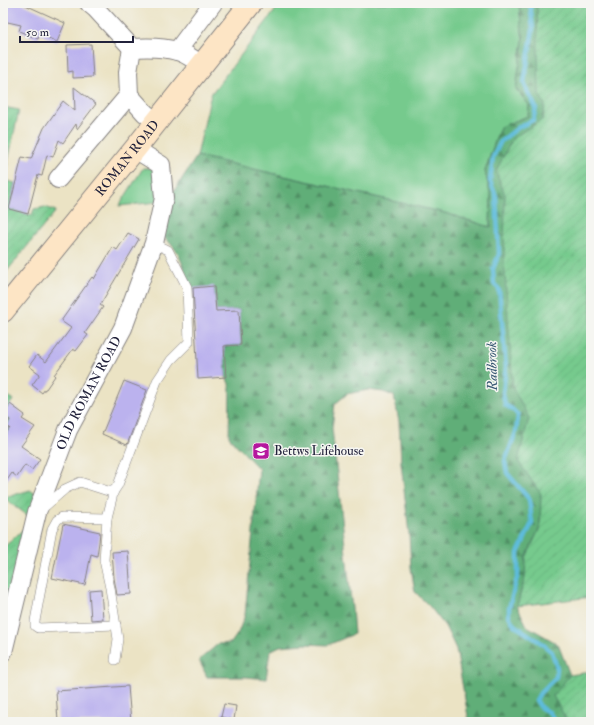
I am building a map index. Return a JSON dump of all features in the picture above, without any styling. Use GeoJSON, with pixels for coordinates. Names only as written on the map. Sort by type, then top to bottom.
{"type":"FeatureCollection","features":[{"type":"Feature","properties":{"kind":"main road","name":"ROMAN ROAD"},"geometry":{"type":"LineString","coordinates":[[3,312],[251,3]]}},
{"type":"Feature","properties":{"kind":"street"},"geometry":{"type":"LineString","coordinates":[[89,3],[132,48]]}},
{"type":"Feature","properties":{"kind":"street"},"geometry":{"type":"LineString","coordinates":[[177,51],[213,3]]}},
{"type":"Feature","properties":{"kind":"street"},"geometry":{"type":"LineString","coordinates":[[132,48],[146,47],[177,51],[202,65]]}},
{"type":"Feature","properties":{"kind":"street"},"geometry":{"type":"LineString","coordinates":[[132,48],[128,72],[129,95],[145,113],[156,122]]}},
{"type":"Feature","properties":{"kind":"street"},"geometry":{"type":"LineString","coordinates":[[58,179],[129,95]]}},
{"type":"Feature","properties":{"kind":"street","name":"OLD ROMAN ROAD"},"geometry":{"type":"LineString","coordinates":[[3,652],[38,512],[46,488],[68,430],[123,328],[154,244],[164,198],[161,165],[136,148]]}},
{"type":"Feature","properties":{"kind":"lane"},"geometry":{"type":"LineString","coordinates":[[115,660],[118,639],[104,560],[107,518],[114,490],[118,484],[157,381],[171,360],[189,342],[187,287],[168,250],[154,244]]}},
{"type":"Feature","properties":{"kind":"lane"},"geometry":{"type":"LineString","coordinates":[[38,512],[65,488],[80,482],[108,491],[114,490]]}},
{"type":"Feature","properties":{"kind":"lane"},"geometry":{"type":"LineString","coordinates":[[107,518],[62,517],[57,520],[52,529],[35,626],[38,628],[116,625]]}},
{"type":"Feature","properties":{"kind":"green space"},"geometry":{"type":"Polygon","coordinates":[[[281,3],[517,3],[519,5],[523,40],[516,89],[529,105],[528,116],[500,127],[485,171],[491,197],[490,227],[445,213],[197,156],[211,94],[281,3]]]}},
{"type":"Feature","properties":{"kind":"green space"},"geometry":{"type":"Polygon","coordinates":[[[517,3],[572,3],[540,527],[526,558],[525,578],[517,606],[527,626],[558,644],[591,722],[469,722],[456,649],[445,626],[430,607],[415,592],[411,568],[409,534],[401,463],[399,422],[394,396],[383,392],[368,390],[347,394],[335,404],[332,428],[354,634],[328,645],[305,644],[280,646],[270,651],[266,679],[247,677],[207,677],[199,660],[218,644],[231,643],[238,633],[245,615],[259,469],[229,437],[230,386],[226,377],[224,346],[241,345],[239,310],[216,311],[214,287],[192,288],[178,253],[159,233],[170,197],[197,156],[445,213],[490,227],[491,197],[485,171],[500,127],[528,116],[529,105],[516,89],[523,40],[519,5],[517,3]]]}},
{"type":"Feature","properties":{"kind":"green space"},"geometry":{"type":"Polygon","coordinates":[[[537,3],[591,3],[591,597],[517,606],[525,578],[526,558],[540,527],[541,494],[518,461],[529,418],[513,388],[504,260],[505,195],[496,171],[513,138],[543,119],[545,105],[539,94],[537,3]]]}},
{"type":"Feature","properties":{"kind":"green space"},"geometry":{"type":"Polygon","coordinates":[[[3,107],[19,110],[4,180],[15,183],[9,209],[32,215],[34,209],[45,207],[56,211],[3,276],[3,107]]]}},
{"type":"Feature","properties":{"kind":"green space"},"geometry":{"type":"Polygon","coordinates":[[[143,168],[150,168],[157,172],[158,202],[119,206],[143,168]]]}},
{"type":"Feature","properties":{"kind":"green space"},"geometry":{"type":"Polygon","coordinates":[[[3,392],[13,400],[3,414],[3,392]]]}},
{"type":"Feature","properties":{"kind":"green space"},"geometry":{"type":"Polygon","coordinates":[[[3,415],[10,420],[6,426],[12,430],[7,432],[3,437],[3,415]]]}},
{"type":"Feature","properties":{"kind":"green space"},"geometry":{"type":"Polygon","coordinates":[[[30,490],[37,495],[31,518],[4,498],[30,490]]]}},
{"type":"Feature","properties":{"kind":"green space"},"geometry":{"type":"Polygon","coordinates":[[[26,527],[10,606],[3,602],[3,548],[26,527]]]}},
{"type":"Feature","properties":{"kind":"green space"},"geometry":{"type":"Polygon","coordinates":[[[591,672],[591,722],[568,722],[553,696],[570,675],[591,672]]]}},
{"type":"Feature","properties":{"kind":"building"},"geometry":{"type":"Polygon","coordinates":[[[3,3],[21,3],[65,23],[57,42],[40,34],[38,39],[19,31],[21,25],[3,21],[3,3]]]}},
{"type":"Feature","properties":{"kind":"building"},"geometry":{"type":"Polygon","coordinates":[[[91,44],[93,77],[73,78],[73,71],[68,72],[67,45],[91,44]]]}},
{"type":"Feature","properties":{"kind":"building"},"geometry":{"type":"Polygon","coordinates":[[[74,87],[96,104],[77,129],[76,124],[63,143],[59,140],[53,157],[47,155],[42,176],[38,175],[28,214],[9,209],[22,157],[31,159],[44,128],[63,101],[75,111],[74,87]]]}},
{"type":"Feature","properties":{"kind":"building"},"geometry":{"type":"Polygon","coordinates":[[[128,233],[139,239],[100,305],[103,307],[85,333],[88,335],[76,351],[73,349],[42,393],[32,385],[40,374],[29,366],[37,355],[46,362],[71,328],[61,321],[92,277],[94,279],[113,247],[117,250],[128,233]]]}},
{"type":"Feature","properties":{"kind":"building"},"geometry":{"type":"Polygon","coordinates":[[[214,286],[216,311],[239,310],[241,345],[224,346],[226,377],[198,379],[193,288],[214,286]]]}},
{"type":"Feature","properties":{"kind":"building"},"geometry":{"type":"Polygon","coordinates":[[[124,381],[147,390],[127,445],[102,434],[124,381]]]}},
{"type":"Feature","properties":{"kind":"building"},"geometry":{"type":"Polygon","coordinates":[[[10,404],[25,415],[22,419],[35,427],[21,446],[40,459],[32,470],[25,465],[17,477],[12,473],[3,486],[3,437],[10,428],[6,426],[10,420],[3,414],[10,404]]]}},
{"type":"Feature","properties":{"kind":"building"},"geometry":{"type":"Polygon","coordinates":[[[63,524],[100,532],[97,556],[91,554],[85,585],[52,578],[63,524]]]}},
{"type":"Feature","properties":{"kind":"building"},"geometry":{"type":"Polygon","coordinates":[[[128,551],[131,594],[117,595],[112,552],[128,551]]]}},
{"type":"Feature","properties":{"kind":"building"},"geometry":{"type":"Polygon","coordinates":[[[101,589],[103,619],[91,620],[89,590],[101,589]]]}},
{"type":"Feature","properties":{"kind":"building"},"geometry":{"type":"Polygon","coordinates":[[[128,686],[131,722],[58,722],[56,691],[128,686]]]}},
{"type":"Feature","properties":{"kind":"building"},"geometry":{"type":"Polygon","coordinates":[[[224,704],[236,706],[234,720],[221,717],[224,704]]]}},
{"type":"Feature","properties":{"kind":"waterway","name":"Radbrook"},"geometry":{"type":"LineString","coordinates":[[530,3],[533,29],[524,83],[536,108],[533,120],[519,127],[501,141],[493,157],[490,181],[496,196],[499,254],[493,269],[494,284],[499,289],[506,367],[503,393],[505,405],[518,415],[516,432],[505,461],[507,473],[529,499],[532,523],[518,553],[518,574],[509,608],[509,616],[514,625],[540,642],[552,652],[557,668],[556,677],[540,693],[536,700],[541,708],[549,712],[556,722]]}},
{"type":"Feature","properties":{"kind":"place","name":"Bettws Lifehouse"},"geometry":{"type":"Point","coordinates":[261,451]}}]}
